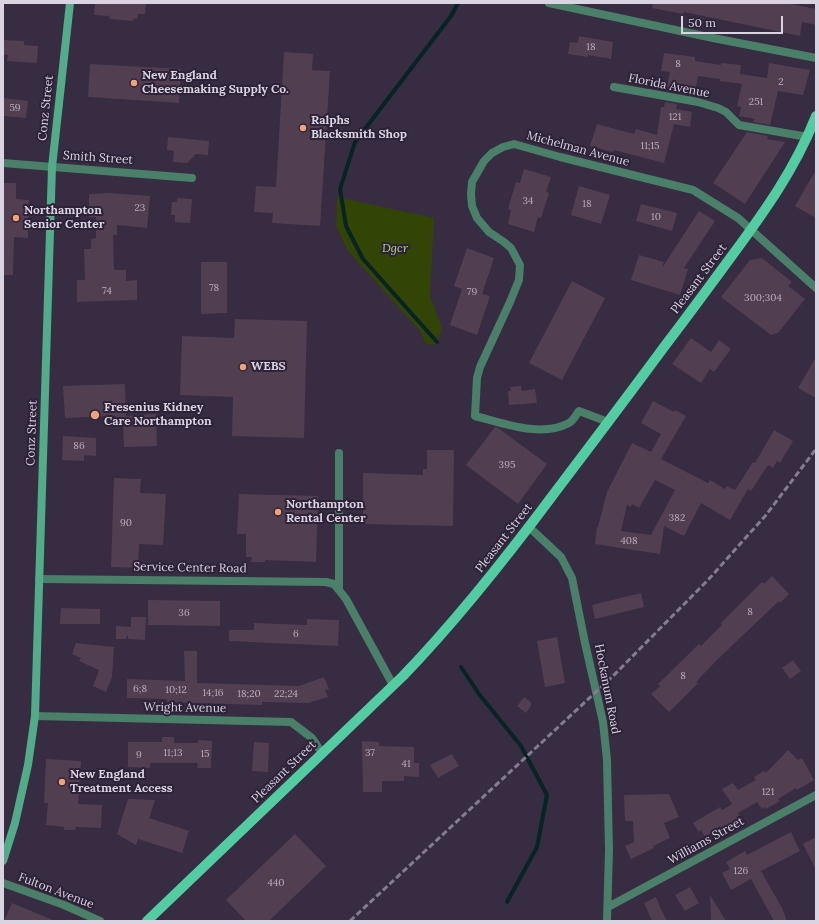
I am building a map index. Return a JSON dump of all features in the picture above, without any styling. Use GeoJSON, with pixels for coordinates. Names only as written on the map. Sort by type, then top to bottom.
{"type":"FeatureCollection","features":[{"type":"Feature","properties":{"kind":"main road","name":"Conz Street"},"geometry":{"type":"LineString","coordinates":[[3,861],[19,807],[28,765],[35,716],[52,167],[70,3]]}},
{"type":"Feature","properties":{"kind":"main road","name":"Pleasant Street"},"geometry":{"type":"LineString","coordinates":[[147,921],[393,685],[449,626],[489,579],[751,230],[793,167],[808,137],[816,116]]}},
{"type":"Feature","properties":{"kind":"street"},"geometry":{"type":"LineString","coordinates":[[548,3],[816,58]]}},
{"type":"Feature","properties":{"kind":"street","name":"Florida Avenue"},"geometry":{"type":"LineString","coordinates":[[614,87],[698,102],[726,112],[739,125],[808,137]]}},
{"type":"Feature","properties":{"kind":"street","name":"Michelman Avenue"},"geometry":{"type":"LineString","coordinates":[[608,422],[579,411],[570,422],[546,430],[519,428],[475,416],[478,373],[488,347],[510,302],[518,280],[520,265],[511,248],[489,232],[477,218],[472,206],[472,182],[484,161],[492,153],[503,147],[514,144],[560,157],[694,190],[738,218],[816,288]]}},
{"type":"Feature","properties":{"kind":"street","name":"Smith Street"},"geometry":{"type":"LineString","coordinates":[[3,163],[192,178]]}},
{"type":"Feature","properties":{"kind":"street"},"geometry":{"type":"LineString","coordinates":[[339,453],[339,588],[350,604],[393,685]]}},
{"type":"Feature","properties":{"kind":"street","name":"Hockanum Road"},"geometry":{"type":"LineString","coordinates":[[529,527],[561,557],[572,578],[603,722],[607,760],[609,835],[607,921]]}},
{"type":"Feature","properties":{"kind":"street","name":"Service Center Road"},"geometry":{"type":"LineString","coordinates":[[39,579],[326,582],[334,584],[339,588]]}},
{"type":"Feature","properties":{"kind":"street","name":"Wright Avenue"},"geometry":{"type":"LineString","coordinates":[[35,716],[291,722],[312,738],[322,753]]}},
{"type":"Feature","properties":{"kind":"street","name":"Williams Street"},"geometry":{"type":"LineString","coordinates":[[608,907],[816,795]]}},
{"type":"Feature","properties":{"kind":"street","name":"Fulton Avenue"},"geometry":{"type":"LineString","coordinates":[[3,883],[64,905],[100,921]]}},
{"type":"Feature","properties":{"kind":"green space","name":"Dgcr"},"geometry":{"type":"Polygon","coordinates":[[[337,197],[434,218],[430,296],[442,328],[437,344],[426,344],[420,331],[348,251],[336,226],[337,197]]]}},
{"type":"Feature","properties":{"kind":"building"},"geometry":{"type":"Polygon","coordinates":[[[95,3],[146,3],[145,14],[138,14],[137,19],[134,18],[133,21],[110,19],[109,16],[94,15],[95,3]]]}},
{"type":"Feature","properties":{"kind":"building"},"geometry":{"type":"Polygon","coordinates":[[[653,3],[786,3],[816,9],[816,25],[802,22],[800,36],[684,12],[683,14],[652,8],[653,3]]]}},
{"type":"Feature","properties":{"kind":"building"},"geometry":{"type":"Polygon","coordinates":[[[579,36],[613,42],[611,59],[588,55],[588,57],[568,54],[570,42],[578,43],[579,36]]]}},
{"type":"Feature","properties":{"kind":"building"},"geometry":{"type":"Polygon","coordinates":[[[3,40],[24,41],[24,45],[38,46],[37,63],[7,61],[8,55],[3,54],[3,40]]]}},
{"type":"Feature","properties":{"kind":"building","name":"Ralphs Blacksmith Shop"},"geometry":{"type":"Polygon","coordinates":[[[284,52],[313,54],[312,70],[330,71],[320,226],[272,223],[273,213],[254,212],[256,186],[276,187],[284,52]]]}},
{"type":"Feature","properties":{"kind":"building"},"geometry":{"type":"Polygon","coordinates":[[[664,53],[695,57],[695,61],[721,65],[721,63],[741,65],[740,74],[767,78],[769,63],[810,70],[803,95],[778,91],[770,125],[753,122],[755,119],[739,116],[741,107],[737,106],[742,84],[698,76],[695,92],[679,89],[679,93],[666,91],[670,72],[661,71],[664,53]]]}},
{"type":"Feature","properties":{"kind":"building","name":"New England Cheesemaking Supply Co."},"geometry":{"type":"Polygon","coordinates":[[[90,64],[181,69],[179,103],[88,97],[90,64]]]}},
{"type":"Feature","properties":{"kind":"building"},"geometry":{"type":"Polygon","coordinates":[[[3,98],[28,101],[26,118],[3,116],[3,98]]]}},
{"type":"Feature","properties":{"kind":"building"},"geometry":{"type":"Polygon","coordinates":[[[665,102],[677,104],[676,109],[692,112],[690,127],[674,124],[664,163],[614,150],[613,152],[590,146],[597,124],[634,134],[636,129],[657,135],[661,107],[664,107],[665,102]]]}},
{"type":"Feature","properties":{"kind":"building"},"geometry":{"type":"Polygon","coordinates":[[[747,132],[768,136],[767,139],[785,142],[745,204],[713,183],[747,132]]]}},
{"type":"Feature","properties":{"kind":"building"},"geometry":{"type":"Polygon","coordinates":[[[168,137],[209,141],[208,155],[196,154],[187,163],[173,162],[174,151],[167,150],[168,137]]]}},
{"type":"Feature","properties":{"kind":"building"},"geometry":{"type":"Polygon","coordinates":[[[524,169],[551,177],[546,192],[549,193],[541,218],[538,217],[534,232],[508,224],[511,210],[508,209],[516,182],[520,183],[524,169]]]}},
{"type":"Feature","properties":{"kind":"building"},"geometry":{"type":"Polygon","coordinates":[[[816,170],[816,218],[795,206],[816,170]]]}},
{"type":"Feature","properties":{"kind":"building","name":"Northampton Senior Center"},"geometry":{"type":"Polygon","coordinates":[[[3,183],[16,183],[16,199],[29,200],[28,238],[14,237],[13,275],[3,275],[3,183]]]}},
{"type":"Feature","properties":{"kind":"building"},"geometry":{"type":"Polygon","coordinates":[[[579,186],[610,195],[601,224],[571,215],[579,186]]]}},
{"type":"Feature","properties":{"kind":"building"},"geometry":{"type":"Polygon","coordinates":[[[109,193],[150,196],[147,228],[117,225],[117,235],[113,235],[114,270],[126,270],[126,281],[137,280],[137,300],[77,302],[77,280],[85,280],[84,249],[91,249],[91,239],[96,238],[96,217],[89,217],[89,194],[109,193]]]}},
{"type":"Feature","properties":{"kind":"building"},"geometry":{"type":"Polygon","coordinates":[[[177,198],[192,199],[190,223],[175,222],[175,215],[171,215],[172,202],[177,202],[177,198]]]}},
{"type":"Feature","properties":{"kind":"building"},"geometry":{"type":"Polygon","coordinates":[[[641,204],[677,213],[672,231],[636,221],[641,204]]]}},
{"type":"Feature","properties":{"kind":"building"},"geometry":{"type":"Polygon","coordinates":[[[699,211],[715,221],[684,268],[688,269],[680,295],[631,280],[639,255],[664,262],[662,268],[699,211]]]}},
{"type":"Feature","properties":{"kind":"building"},"geometry":{"type":"Polygon","coordinates":[[[467,248],[494,258],[482,294],[490,296],[477,335],[450,325],[462,289],[454,286],[467,248]]]}},
{"type":"Feature","properties":{"kind":"building"},"geometry":{"type":"Polygon","coordinates":[[[762,258],[792,282],[788,286],[805,299],[778,333],[771,335],[721,297],[750,260],[762,258]]]}},
{"type":"Feature","properties":{"kind":"building"},"geometry":{"type":"Polygon","coordinates":[[[201,262],[227,262],[227,313],[201,314],[201,262]]]}},
{"type":"Feature","properties":{"kind":"building"},"geometry":{"type":"Polygon","coordinates":[[[572,281],[605,298],[562,380],[529,363],[572,281]]]}},
{"type":"Feature","properties":{"kind":"building","name":"WEBS"},"geometry":{"type":"Polygon","coordinates":[[[235,319],[307,321],[304,438],[232,436],[233,397],[180,395],[182,336],[234,338],[235,319]]]}},
{"type":"Feature","properties":{"kind":"building"},"geometry":{"type":"Polygon","coordinates":[[[691,338],[711,352],[719,340],[731,349],[714,372],[710,369],[701,383],[672,364],[691,338]]]}},
{"type":"Feature","properties":{"kind":"building"},"geometry":{"type":"Polygon","coordinates":[[[816,357],[816,398],[798,388],[816,357]]]}},
{"type":"Feature","properties":{"kind":"building","name":"Fresenius Kidney Care Northampton"},"geometry":{"type":"Polygon","coordinates":[[[125,384],[126,416],[156,414],[157,446],[124,447],[123,422],[116,423],[116,416],[65,418],[63,386],[125,384]]]}},
{"type":"Feature","properties":{"kind":"building"},"geometry":{"type":"Polygon","coordinates":[[[521,386],[522,391],[535,389],[537,403],[509,405],[508,391],[511,391],[510,387],[521,386]]]}},
{"type":"Feature","properties":{"kind":"building"},"geometry":{"type":"Polygon","coordinates":[[[653,401],[674,412],[675,410],[686,416],[661,459],[708,483],[710,480],[725,489],[727,486],[735,490],[753,462],[755,463],[774,430],[793,441],[780,463],[777,461],[773,468],[768,465],[751,491],[748,489],[730,520],[701,503],[684,536],[664,526],[660,554],[595,544],[597,527],[607,492],[632,443],[651,452],[661,434],[641,423],[653,401]],[[655,480],[639,508],[632,504],[631,507],[627,505],[621,531],[651,535],[675,490],[655,480]]]}},
{"type":"Feature","properties":{"kind":"building"},"geometry":{"type":"Polygon","coordinates":[[[495,427],[547,464],[518,504],[466,465],[495,427]]]}},
{"type":"Feature","properties":{"kind":"building"},"geometry":{"type":"Polygon","coordinates":[[[63,436],[96,438],[96,456],[84,455],[84,461],[62,460],[63,436]]]}},
{"type":"Feature","properties":{"kind":"building"},"geometry":{"type":"Polygon","coordinates":[[[427,450],[454,450],[453,526],[363,524],[363,473],[423,475],[423,469],[427,469],[427,450]]]}},
{"type":"Feature","properties":{"kind":"building"},"geometry":{"type":"Polygon","coordinates":[[[114,478],[141,479],[140,493],[166,494],[163,545],[139,544],[138,568],[111,567],[114,478]]]}},
{"type":"Feature","properties":{"kind":"building","name":"Northampton Rental Center"},"geometry":{"type":"Polygon","coordinates":[[[239,494],[318,496],[316,562],[265,560],[265,562],[251,562],[252,557],[246,557],[246,534],[237,534],[239,494]]]}},
{"type":"Feature","properties":{"kind":"building"},"geometry":{"type":"Polygon","coordinates":[[[772,576],[789,594],[780,603],[779,601],[719,658],[696,682],[698,683],[669,712],[651,694],[660,686],[658,684],[699,644],[701,646],[722,625],[721,623],[762,582],[764,584],[772,576]]]}},
{"type":"Feature","properties":{"kind":"building"},"geometry":{"type":"Polygon","coordinates":[[[641,593],[644,607],[595,619],[592,605],[641,593]]]}},
{"type":"Feature","properties":{"kind":"building"},"geometry":{"type":"Polygon","coordinates":[[[148,600],[220,601],[220,626],[148,625],[148,600]]]}},
{"type":"Feature","properties":{"kind":"building"},"geometry":{"type":"Polygon","coordinates":[[[61,608],[100,609],[100,624],[60,624],[61,608]]]}},
{"type":"Feature","properties":{"kind":"building"},"geometry":{"type":"Polygon","coordinates":[[[131,617],[146,617],[145,640],[128,639],[128,634],[126,639],[116,639],[116,626],[131,627],[131,617]]]}},
{"type":"Feature","properties":{"kind":"building"},"geometry":{"type":"Polygon","coordinates":[[[307,619],[339,620],[338,646],[229,641],[229,630],[254,630],[254,623],[307,625],[307,619]]]}},
{"type":"Feature","properties":{"kind":"building"},"geometry":{"type":"Polygon","coordinates":[[[557,637],[565,683],[545,687],[537,641],[557,637]]]}},
{"type":"Feature","properties":{"kind":"building"},"geometry":{"type":"Polygon","coordinates":[[[76,643],[114,647],[112,677],[106,692],[93,686],[99,670],[79,661],[81,658],[72,654],[76,643]]]}},
{"type":"Feature","properties":{"kind":"building"},"geometry":{"type":"Polygon","coordinates":[[[184,651],[197,651],[197,683],[299,686],[324,677],[329,689],[325,690],[328,697],[308,703],[262,702],[262,705],[167,702],[167,699],[127,698],[127,679],[185,681],[184,651]]]}},
{"type":"Feature","properties":{"kind":"building"},"geometry":{"type":"Polygon","coordinates":[[[793,660],[801,671],[790,679],[782,668],[793,660]]]}},
{"type":"Feature","properties":{"kind":"building"},"geometry":{"type":"Polygon","coordinates":[[[524,697],[531,702],[531,706],[526,713],[517,706],[524,697]]]}},
{"type":"Feature","properties":{"kind":"building"},"geometry":{"type":"Polygon","coordinates":[[[162,737],[174,737],[174,743],[198,743],[198,740],[212,741],[211,768],[197,768],[198,763],[150,763],[150,768],[128,767],[128,742],[162,742],[162,737]]]}},
{"type":"Feature","properties":{"kind":"building"},"geometry":{"type":"Polygon","coordinates":[[[362,741],[379,742],[379,746],[414,747],[414,763],[419,763],[419,777],[404,776],[404,781],[382,781],[382,792],[363,792],[362,741]]]}},
{"type":"Feature","properties":{"kind":"building"},"geometry":{"type":"Polygon","coordinates":[[[254,742],[269,743],[268,772],[252,771],[254,742]]]}},
{"type":"Feature","properties":{"kind":"building"},"geometry":{"type":"Polygon","coordinates":[[[788,750],[798,760],[802,758],[814,780],[797,790],[796,788],[778,799],[780,801],[766,809],[765,807],[762,809],[757,802],[738,813],[743,821],[728,830],[725,825],[705,837],[701,830],[699,832],[693,823],[720,807],[722,810],[732,804],[722,789],[733,783],[738,790],[756,780],[754,777],[764,771],[766,773],[788,750]]]}},
{"type":"Feature","properties":{"kind":"building"},"geometry":{"type":"Polygon","coordinates":[[[452,754],[459,766],[438,778],[430,765],[452,754]]]}},
{"type":"Feature","properties":{"kind":"building","name":"New England Treatment Access"},"geometry":{"type":"Polygon","coordinates":[[[46,759],[81,761],[78,804],[102,805],[101,828],[76,827],[75,830],[64,830],[64,827],[46,825],[48,803],[44,803],[46,759]]]}},
{"type":"Feature","properties":{"kind":"building"},"geometry":{"type":"Polygon","coordinates":[[[669,794],[679,817],[664,823],[670,838],[653,846],[654,848],[631,859],[625,846],[634,842],[633,821],[625,821],[624,795],[669,794]]]}},
{"type":"Feature","properties":{"kind":"building"},"geometry":{"type":"Polygon","coordinates":[[[128,799],[155,800],[149,818],[189,831],[182,853],[138,839],[136,845],[117,834],[128,799]]]}},
{"type":"Feature","properties":{"kind":"building"},"geometry":{"type":"Polygon","coordinates":[[[791,832],[800,851],[761,871],[782,908],[787,921],[774,921],[751,879],[731,890],[722,873],[730,869],[726,862],[745,851],[747,855],[791,832]]]}},
{"type":"Feature","properties":{"kind":"building"},"geometry":{"type":"Polygon","coordinates":[[[295,834],[326,866],[269,921],[246,921],[226,900],[295,834]]]}},
{"type":"Feature","properties":{"kind":"building"},"geometry":{"type":"Polygon","coordinates":[[[816,837],[816,870],[803,844],[816,837]]]}},
{"type":"Feature","properties":{"kind":"building"},"geometry":{"type":"Polygon","coordinates":[[[690,887],[699,903],[685,911],[675,895],[690,887]]]}},
{"type":"Feature","properties":{"kind":"building"},"geometry":{"type":"Polygon","coordinates":[[[710,895],[726,921],[711,921],[710,895]]]}},
{"type":"Feature","properties":{"kind":"building"},"geometry":{"type":"Polygon","coordinates":[[[656,897],[667,921],[652,921],[644,903],[656,897]]]}},
{"type":"Feature","properties":{"kind":"building"},"geometry":{"type":"Polygon","coordinates":[[[12,903],[55,921],[4,921],[12,903]]]}},
{"type":"Feature","properties":{"kind":"waterway"},"geometry":{"type":"LineString","coordinates":[[437,342],[363,259],[346,226],[340,189],[355,142],[451,16],[458,3]]}},
{"type":"Feature","properties":{"kind":"waterway"},"geometry":{"type":"LineString","coordinates":[[461,667],[479,694],[521,746],[547,795],[537,847],[507,902]]}},
{"type":"Feature","properties":{"kind":"railway"},"geometry":{"type":"LineString","coordinates":[[350,921],[613,676],[708,580],[766,515],[816,449]]}},
{"type":"Feature","properties":{"kind":"place","name":"New England Cheesemaking Supply Co."},"geometry":{"type":"Point","coordinates":[134,83]}},
{"type":"Feature","properties":{"kind":"place","name":"Ralphs Blacksmith Shop"},"geometry":{"type":"Point","coordinates":[303,128]}},
{"type":"Feature","properties":{"kind":"place","name":"Northampton Senior Center"},"geometry":{"type":"Point","coordinates":[16,218]}},
{"type":"Feature","properties":{"kind":"place","name":"WEBS"},"geometry":{"type":"Point","coordinates":[243,367]}},
{"type":"Feature","properties":{"kind":"place","name":"Fresenius Kidney Care Northampton"},"geometry":{"type":"Point","coordinates":[95,415]}},
{"type":"Feature","properties":{"kind":"place","name":"Northampton Rental Center"},"geometry":{"type":"Point","coordinates":[278,512]}},
{"type":"Feature","properties":{"kind":"place","name":"New England Treatment Access"},"geometry":{"type":"Point","coordinates":[62,782]}}]}
